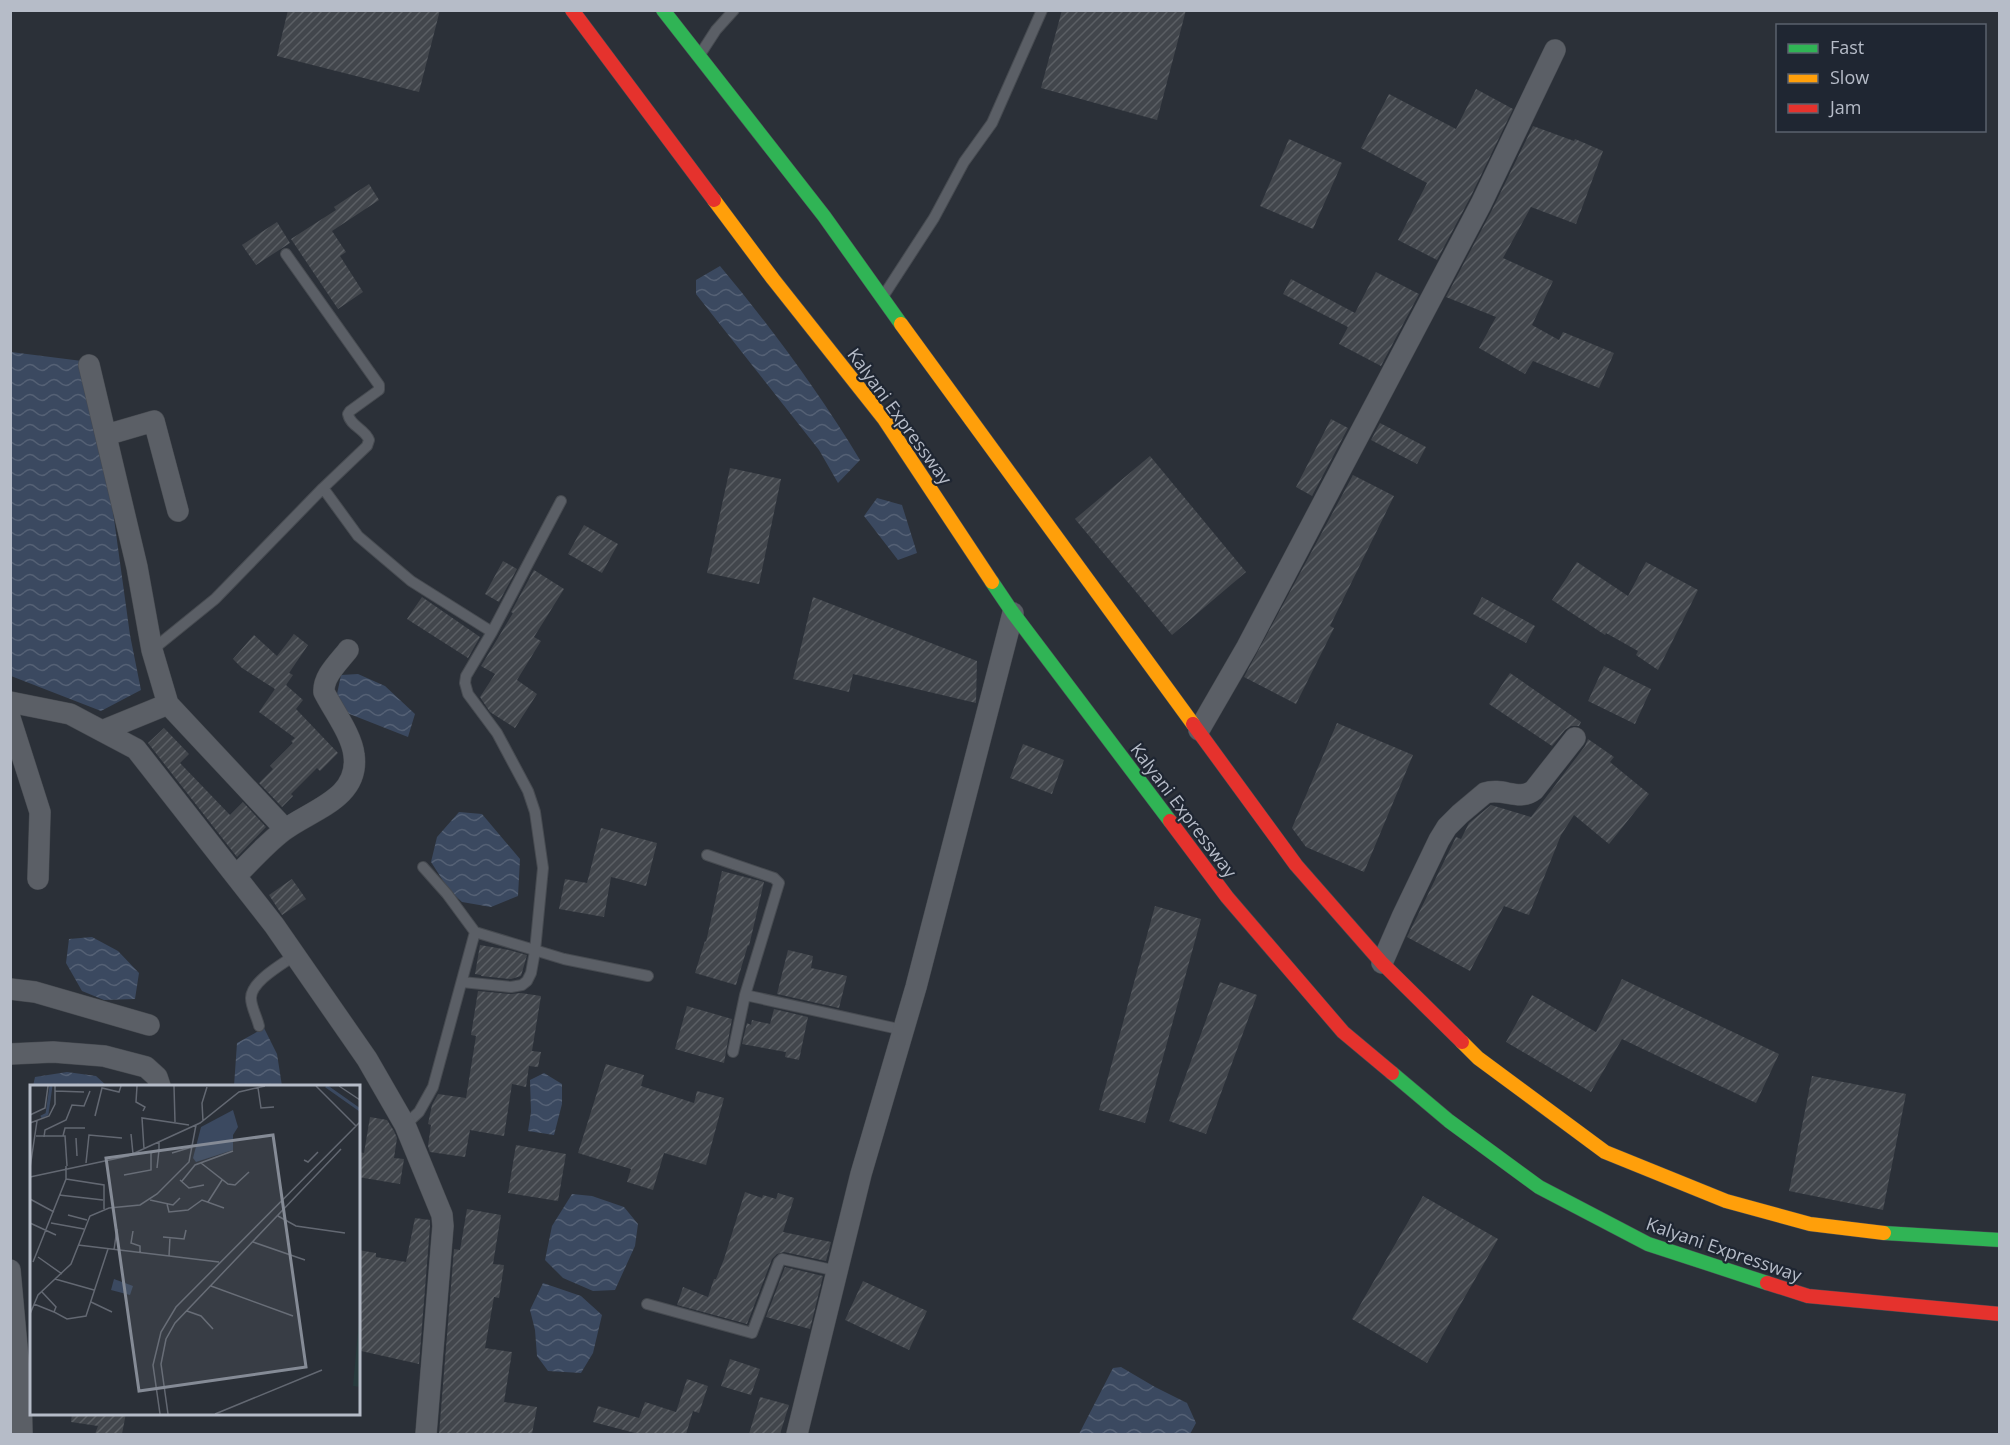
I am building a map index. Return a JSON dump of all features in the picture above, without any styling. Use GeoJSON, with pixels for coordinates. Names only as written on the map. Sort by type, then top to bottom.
{"type":"FeatureCollection","features":[{"type":"Feature","properties":{"kind":"highway","name":"Kalyani Expressway"},"geometry":{"type":"LineString","coordinates":[[572,10],[773,279],[884,419],[1013,613],[1227,897],[1343,1032],[1449,1121],[1539,1187],[1648,1244],[1808,1296],[2000,1314]]}},
{"type":"Feature","properties":{"kind":"highway"},"geometry":{"type":"LineString","coordinates":[[663,10],[824,216],[1296,865],[1382,963],[1478,1058],[1605,1152],[1726,1202],[1810,1224],[1875,1232],[2000,1240]]}},
{"type":"Feature","properties":{"kind":"street"},"geometry":{"type":"LineString","coordinates":[[1199,730],[1262,621],[1481,204],[1555,51]]}},
{"type":"Feature","properties":{"kind":"street"},"geometry":{"type":"LineString","coordinates":[[89,365],[136,567],[152,650],[168,704],[285,829]]}},
{"type":"Feature","properties":{"kind":"street"},"geometry":{"type":"LineString","coordinates":[[106,435],[154,421],[178,511]]}},
{"type":"Feature","properties":{"kind":"street"},"geometry":{"type":"LineString","coordinates":[[797,1434],[861,1174],[903,1030],[1013,613]]}},
{"type":"Feature","properties":{"kind":"street"},"geometry":{"type":"LineString","coordinates":[[236,876],[285,829],[336,798],[351,780],[354,764],[352,744],[324,692],[327,679],[348,650]]}},
{"type":"Feature","properties":{"kind":"street"},"geometry":{"type":"LineString","coordinates":[[10,702],[70,714],[136,749],[274,925],[368,1059],[405,1125],[438,1204],[443,1226],[426,1434]]}},
{"type":"Feature","properties":{"kind":"street"},"geometry":{"type":"LineString","coordinates":[[102,731],[168,704]]}},
{"type":"Feature","properties":{"kind":"street"},"geometry":{"type":"LineString","coordinates":[[10,718],[40,812],[38,879]]}},
{"type":"Feature","properties":{"kind":"street"},"geometry":{"type":"LineString","coordinates":[[1382,963],[1447,827],[1485,792],[1493,790],[1518,795],[1529,794],[1575,738]]}},
{"type":"Feature","properties":{"kind":"street"},"geometry":{"type":"LineString","coordinates":[[10,989],[34,992],[149,1025]]}},
{"type":"Feature","properties":{"kind":"street"},"geometry":{"type":"LineString","coordinates":[[10,1054],[52,1052],[104,1056],[146,1067],[157,1077],[160,1085]]}},
{"type":"Feature","properties":{"kind":"street"},"geometry":{"type":"LineString","coordinates":[[10,1270],[21,1391],[21,1434]]}},
{"type":"Feature","properties":{"kind":"lane"},"geometry":{"type":"LineString","coordinates":[[700,55],[716,30],[734,10]]}},
{"type":"Feature","properties":{"kind":"lane"},"geometry":{"type":"LineString","coordinates":[[882,298],[934,218],[964,162],[992,123],[1042,10]]}},
{"type":"Feature","properties":{"kind":"lane"},"geometry":{"type":"LineString","coordinates":[[152,650],[214,599],[367,446],[368,435],[350,420],[348,414],[380,387],[286,254]]}},
{"type":"Feature","properties":{"kind":"lane"},"geometry":{"type":"LineString","coordinates":[[323,488],[358,536],[411,581],[492,632]]}},
{"type":"Feature","properties":{"kind":"lane"},"geometry":{"type":"LineString","coordinates":[[462,982],[522,986],[531,973],[536,951],[543,868],[535,812],[528,791],[497,733],[468,694],[465,683],[466,676],[492,632],[561,501]]}},
{"type":"Feature","properties":{"kind":"lane"},"geometry":{"type":"LineString","coordinates":[[706,855],[774,879],[779,883],[745,995],[733,1052]]}},
{"type":"Feature","properties":{"kind":"lane"},"geometry":{"type":"LineString","coordinates":[[423,867],[447,894],[475,932],[564,960],[648,976]]}},
{"type":"Feature","properties":{"kind":"lane"},"geometry":{"type":"LineString","coordinates":[[405,1125],[419,1112],[433,1087],[475,932]]}},
{"type":"Feature","properties":{"kind":"lane"},"geometry":{"type":"LineString","coordinates":[[259,1026],[251,1001],[252,991],[262,979],[295,955]]}},
{"type":"Feature","properties":{"kind":"lane"},"geometry":{"type":"LineString","coordinates":[[745,995],[903,1030]]}},
{"type":"Feature","properties":{"kind":"lane"},"geometry":{"type":"LineString","coordinates":[[648,1304],[752,1333],[782,1259],[837,1271]]}},
{"type":"Feature","properties":{"kind":"water"},"geometry":{"type":"Polygon","coordinates":[[[720,266],[794,360],[860,460],[838,483],[819,450],[696,294],[696,280],[720,266]]]}},
{"type":"Feature","properties":{"kind":"water"},"geometry":{"type":"Polygon","coordinates":[[[11,352],[82,361],[107,468],[130,635],[141,690],[101,711],[11,676],[11,352]]]}},
{"type":"Feature","properties":{"kind":"water"},"geometry":{"type":"Polygon","coordinates":[[[877,498],[902,505],[917,553],[898,560],[864,516],[877,498]]]}},
{"type":"Feature","properties":{"kind":"water"},"geometry":{"type":"Polygon","coordinates":[[[358,674],[385,686],[415,714],[408,737],[347,713],[337,694],[341,675],[358,674]]]}},
{"type":"Feature","properties":{"kind":"water"},"geometry":{"type":"Polygon","coordinates":[[[459,812],[482,814],[520,859],[518,896],[491,907],[462,902],[449,890],[431,862],[437,837],[459,812]]]}},
{"type":"Feature","properties":{"kind":"water"},"geometry":{"type":"Polygon","coordinates":[[[92,937],[118,951],[139,973],[135,999],[104,1000],[82,991],[66,963],[69,939],[92,937]]]}},
{"type":"Feature","properties":{"kind":"water"},"geometry":{"type":"Polygon","coordinates":[[[264,1028],[277,1054],[282,1085],[234,1085],[237,1043],[264,1028]]]}},
{"type":"Feature","properties":{"kind":"water"},"geometry":{"type":"Polygon","coordinates":[[[67,1072],[96,1076],[106,1085],[33,1085],[35,1077],[67,1072]]]}},
{"type":"Feature","properties":{"kind":"water"},"geometry":{"type":"Polygon","coordinates":[[[544,1073],[562,1084],[562,1104],[554,1135],[528,1131],[531,1112],[530,1080],[544,1073]]]}},
{"type":"Feature","properties":{"kind":"water"},"geometry":{"type":"Polygon","coordinates":[[[572,1194],[592,1196],[624,1207],[638,1224],[635,1246],[615,1290],[593,1291],[563,1278],[545,1260],[552,1226],[572,1194]]]}},
{"type":"Feature","properties":{"kind":"water"},"geometry":{"type":"Polygon","coordinates":[[[543,1283],[581,1296],[602,1315],[593,1353],[581,1373],[548,1371],[537,1356],[535,1330],[530,1310],[543,1283]]]}},
{"type":"Feature","properties":{"kind":"water"},"geometry":{"type":"Polygon","coordinates":[[[1121,1367],[1187,1403],[1196,1423],[1190,1434],[1079,1434],[1113,1368],[1121,1367]]]}},
{"type":"Feature","properties":{"kind":"building"},"geometry":{"type":"Polygon","coordinates":[[[288,10],[440,10],[419,92],[277,56],[288,10]]]}},
{"type":"Feature","properties":{"kind":"building"},"geometry":{"type":"Polygon","coordinates":[[[1062,10],[1186,10],[1157,120],[1041,88],[1062,10]]]}},
{"type":"Feature","properties":{"kind":"building"},"geometry":{"type":"Polygon","coordinates":[[[1476,89],[1513,109],[1437,260],[1398,240],[1427,183],[1361,148],[1389,94],[1456,129],[1476,89]]]}},
{"type":"Feature","properties":{"kind":"building"},"geometry":{"type":"Polygon","coordinates":[[[1533,126],[1574,141],[1575,139],[1603,151],[1576,224],[1531,207],[1503,258],[1553,281],[1532,325],[1559,340],[1563,332],[1614,353],[1599,388],[1533,361],[1525,374],[1479,348],[1496,317],[1446,297],[1533,126]]]}},
{"type":"Feature","properties":{"kind":"building"},"geometry":{"type":"Polygon","coordinates":[[[1289,139],[1342,163],[1313,229],[1260,206],[1289,139]]]}},
{"type":"Feature","properties":{"kind":"building"},"geometry":{"type":"Polygon","coordinates":[[[369,184],[379,200],[332,231],[346,252],[340,256],[363,292],[338,309],[291,239],[336,210],[334,207],[369,184]]]}},
{"type":"Feature","properties":{"kind":"building"},"geometry":{"type":"Polygon","coordinates":[[[277,222],[290,243],[256,265],[242,245],[277,222]]]}},
{"type":"Feature","properties":{"kind":"building"},"geometry":{"type":"Polygon","coordinates":[[[1376,272],[1419,294],[1381,366],[1339,344],[1348,327],[1283,294],[1291,279],[1355,313],[1376,272]]]}},
{"type":"Feature","properties":{"kind":"building"},"geometry":{"type":"Polygon","coordinates":[[[1331,419],[1348,428],[1312,496],[1296,487],[1331,419]]]}},
{"type":"Feature","properties":{"kind":"building"},"geometry":{"type":"Polygon","coordinates":[[[1380,423],[1426,447],[1417,464],[1371,440],[1380,423]]]}},
{"type":"Feature","properties":{"kind":"building"},"geometry":{"type":"Polygon","coordinates":[[[1150,456],[1246,572],[1172,635],[1075,519],[1150,456]]]}},
{"type":"Feature","properties":{"kind":"building"},"geometry":{"type":"Polygon","coordinates":[[[730,468],[781,479],[759,584],[707,573],[730,468]]]}},
{"type":"Feature","properties":{"kind":"building"},"geometry":{"type":"Polygon","coordinates":[[[1353,475],[1394,496],[1330,626],[1334,628],[1296,704],[1244,677],[1353,475]]]}},
{"type":"Feature","properties":{"kind":"building"},"geometry":{"type":"Polygon","coordinates":[[[584,525],[618,544],[602,573],[568,554],[584,525]]]}},
{"type":"Feature","properties":{"kind":"building"},"geometry":{"type":"Polygon","coordinates":[[[503,561],[517,569],[499,602],[485,594],[503,561]]]}},
{"type":"Feature","properties":{"kind":"building"},"geometry":{"type":"Polygon","coordinates":[[[1577,562],[1628,596],[1646,562],[1698,590],[1658,670],[1636,655],[1638,651],[1606,633],[1605,635],[1552,600],[1577,562]]]}},
{"type":"Feature","properties":{"kind":"building"},"geometry":{"type":"Polygon","coordinates":[[[534,570],[564,589],[534,637],[541,641],[517,680],[537,694],[515,728],[490,712],[480,697],[495,674],[481,666],[513,613],[511,612],[534,570]]]}},
{"type":"Feature","properties":{"kind":"building"},"geometry":{"type":"Polygon","coordinates":[[[422,597],[480,637],[468,658],[407,619],[422,597]]]}},
{"type":"Feature","properties":{"kind":"building"},"geometry":{"type":"Polygon","coordinates":[[[813,597],[977,661],[976,703],[853,674],[849,692],[793,679],[813,597]]]}},
{"type":"Feature","properties":{"kind":"building"},"geometry":{"type":"Polygon","coordinates":[[[1482,597],[1535,626],[1526,643],[1473,614],[1482,597]]]}},
{"type":"Feature","properties":{"kind":"building"},"geometry":{"type":"Polygon","coordinates":[[[294,634],[308,645],[289,673],[293,675],[286,685],[303,700],[296,709],[338,753],[320,771],[317,768],[291,794],[293,796],[282,807],[259,783],[273,769],[270,766],[293,743],[291,741],[295,738],[259,712],[275,689],[242,668],[233,659],[254,635],[277,656],[294,634]]]}},
{"type":"Feature","properties":{"kind":"building"},"geometry":{"type":"Polygon","coordinates":[[[1604,666],[1651,689],[1635,724],[1588,701],[1604,666]]]}},
{"type":"Feature","properties":{"kind":"building"},"geometry":{"type":"Polygon","coordinates":[[[1510,673],[1581,722],[1579,726],[1571,726],[1565,730],[1552,746],[1489,704],[1510,673]]]}},
{"type":"Feature","properties":{"kind":"building"},"geometry":{"type":"Polygon","coordinates":[[[1337,723],[1413,755],[1364,872],[1306,847],[1292,828],[1337,723]]]}},
{"type":"Feature","properties":{"kind":"building"},"geometry":{"type":"Polygon","coordinates":[[[164,728],[189,754],[180,763],[230,815],[243,802],[266,827],[237,857],[148,743],[164,728]]]}},
{"type":"Feature","properties":{"kind":"building"},"geometry":{"type":"Polygon","coordinates":[[[1588,739],[1614,757],[1610,762],[1649,794],[1609,844],[1574,815],[1561,835],[1529,915],[1504,906],[1470,971],[1407,937],[1456,837],[1461,839],[1469,823],[1491,805],[1531,817],[1588,739]]]}},
{"type":"Feature","properties":{"kind":"building"},"geometry":{"type":"Polygon","coordinates":[[[1023,744],[1064,760],[1052,794],[1010,778],[1023,744]]]}},
{"type":"Feature","properties":{"kind":"building"},"geometry":{"type":"Polygon","coordinates":[[[601,828],[657,843],[646,886],[611,877],[604,917],[559,909],[565,879],[587,883],[601,828]]]}},
{"type":"Feature","properties":{"kind":"building"},"geometry":{"type":"Polygon","coordinates":[[[722,871],[764,882],[749,946],[736,985],[695,973],[706,942],[722,871]]]}},
{"type":"Feature","properties":{"kind":"building"},"geometry":{"type":"Polygon","coordinates":[[[292,879],[306,899],[282,915],[269,895],[292,879]]]}},
{"type":"Feature","properties":{"kind":"building"},"geometry":{"type":"Polygon","coordinates":[[[1155,906],[1201,919],[1145,1123],[1099,1110],[1155,906]]]}},
{"type":"Feature","properties":{"kind":"building"},"geometry":{"type":"Polygon","coordinates":[[[480,945],[527,955],[521,976],[511,979],[475,974],[480,945]]]}},
{"type":"Feature","properties":{"kind":"building"},"geometry":{"type":"Polygon","coordinates":[[[788,950],[813,956],[811,968],[847,976],[839,1008],[777,994],[788,950]]]}},
{"type":"Feature","properties":{"kind":"building"},"geometry":{"type":"Polygon","coordinates":[[[1622,979],[1779,1054],[1756,1103],[1622,1039],[1591,1092],[1506,1042],[1532,995],[1596,1032],[1622,979]]]}},
{"type":"Feature","properties":{"kind":"building"},"geometry":{"type":"Polygon","coordinates":[[[1220,982],[1257,995],[1206,1134],[1169,1121],[1220,982]]]}},
{"type":"Feature","properties":{"kind":"building"},"geometry":{"type":"Polygon","coordinates":[[[478,991],[541,996],[532,1051],[541,1052],[538,1067],[529,1066],[526,1087],[512,1084],[504,1136],[470,1130],[465,1157],[430,1152],[428,1146],[431,1125],[428,1124],[432,1105],[438,1094],[466,1098],[476,1036],[471,1035],[478,991]]]}},
{"type":"Feature","properties":{"kind":"building"},"geometry":{"type":"Polygon","coordinates":[[[687,1006],[732,1019],[724,1063],[675,1049],[687,1006]]]}},
{"type":"Feature","properties":{"kind":"building"},"geometry":{"type":"Polygon","coordinates":[[[774,1009],[808,1017],[799,1060],[785,1057],[786,1052],[742,1044],[747,1023],[751,1025],[752,1020],[770,1024],[774,1009]]]}},
{"type":"Feature","properties":{"kind":"building"},"geometry":{"type":"Polygon","coordinates":[[[606,1064],[644,1075],[641,1086],[694,1103],[697,1091],[724,1098],[706,1165],[664,1153],[653,1190],[627,1182],[631,1169],[578,1153],[606,1064]]]}},
{"type":"Feature","properties":{"kind":"building"},"geometry":{"type":"Polygon","coordinates":[[[1812,1076],[1906,1094],[1883,1210],[1789,1191],[1812,1076]]]}},
{"type":"Feature","properties":{"kind":"building"},"geometry":{"type":"Polygon","coordinates":[[[370,1117],[387,1120],[397,1138],[394,1158],[404,1159],[400,1184],[360,1177],[360,1152],[364,1153],[370,1117]]]}},
{"type":"Feature","properties":{"kind":"building"},"geometry":{"type":"Polygon","coordinates":[[[516,1145],[566,1154],[558,1201],[508,1193],[516,1145]]]}},
{"type":"Feature","properties":{"kind":"building"},"geometry":{"type":"Polygon","coordinates":[[[745,1192],[762,1198],[763,1195],[776,1199],[778,1193],[794,1198],[783,1232],[831,1242],[826,1261],[784,1252],[777,1254],[772,1259],[747,1324],[677,1305],[683,1287],[708,1297],[724,1259],[745,1192]]]}},
{"type":"Feature","properties":{"kind":"building"},"geometry":{"type":"Polygon","coordinates":[[[1423,1196],[1498,1239],[1427,1363],[1352,1319],[1423,1196]]]}},
{"type":"Feature","properties":{"kind":"building"},"geometry":{"type":"Polygon","coordinates":[[[467,1209],[501,1215],[493,1264],[504,1265],[499,1298],[494,1297],[485,1348],[512,1352],[504,1402],[537,1407],[532,1434],[439,1434],[454,1249],[460,1250],[467,1209]]]}},
{"type":"Feature","properties":{"kind":"building"},"geometry":{"type":"Polygon","coordinates":[[[415,1218],[430,1220],[419,1364],[361,1351],[360,1346],[360,1250],[376,1253],[376,1257],[406,1262],[415,1218]]]}},
{"type":"Feature","properties":{"kind":"building"},"geometry":{"type":"Polygon","coordinates":[[[785,1267],[823,1276],[810,1329],[766,1317],[785,1267]]]}},
{"type":"Feature","properties":{"kind":"building"},"geometry":{"type":"Polygon","coordinates":[[[863,1281],[927,1311],[909,1350],[845,1320],[863,1281]]]}},
{"type":"Feature","properties":{"kind":"building"},"geometry":{"type":"Polygon","coordinates":[[[730,1359],[760,1369],[751,1395],[721,1386],[730,1359]]]}},
{"type":"Feature","properties":{"kind":"building"},"geometry":{"type":"Polygon","coordinates":[[[687,1379],[708,1386],[699,1413],[693,1411],[686,1434],[639,1434],[593,1422],[598,1406],[639,1418],[645,1402],[676,1412],[687,1379]]]}},
{"type":"Feature","properties":{"kind":"building"},"geometry":{"type":"Polygon","coordinates":[[[760,1397],[789,1405],[780,1434],[749,1434],[760,1397]]]}},
{"type":"Feature","properties":{"kind":"building"},"geometry":{"type":"Polygon","coordinates":[[[72,1415],[126,1415],[122,1434],[95,1434],[98,1426],[71,1422],[72,1415]]]}},
{"type":"Feature","properties":{"kind":"traffic: fast"},"geometry":{"type":"LineString","coordinates":[[663,10],[824,216],[901,324]]}},
{"type":"Feature","properties":{"kind":"traffic: fast"},"geometry":{"type":"LineString","coordinates":[[992,582],[1170,821]]}},
{"type":"Feature","properties":{"kind":"traffic: fast"},"geometry":{"type":"LineString","coordinates":[[1392,1073],[1449,1121],[1539,1187],[1648,1244],[1767,1283]]}},
{"type":"Feature","properties":{"kind":"traffic: fast"},"geometry":{"type":"LineString","coordinates":[[1884,1233],[2000,1240]]}},
{"type":"Feature","properties":{"kind":"traffic: slow"},"geometry":{"type":"LineString","coordinates":[[714,200],[773,279],[884,419],[992,582]]}},
{"type":"Feature","properties":{"kind":"traffic: slow"},"geometry":{"type":"LineString","coordinates":[[901,324],[1193,724]]}},
{"type":"Feature","properties":{"kind":"traffic: slow"},"geometry":{"type":"LineString","coordinates":[[1462,1042],[1478,1058],[1605,1152],[1726,1201],[1810,1224],[1884,1233]]}},
{"type":"Feature","properties":{"kind":"traffic: jam"},"geometry":{"type":"LineString","coordinates":[[572,10],[714,200]]}},
{"type":"Feature","properties":{"kind":"traffic: jam"},"geometry":{"type":"LineString","coordinates":[[1193,724],[1296,865],[1382,963],[1462,1042]]}},
{"type":"Feature","properties":{"kind":"traffic: jam"},"geometry":{"type":"LineString","coordinates":[[1170,821],[1227,897],[1343,1032],[1392,1073]]}},
{"type":"Feature","properties":{"kind":"traffic: jam"},"geometry":{"type":"LineString","coordinates":[[1767,1283],[1808,1296],[2000,1314]]}}]}
